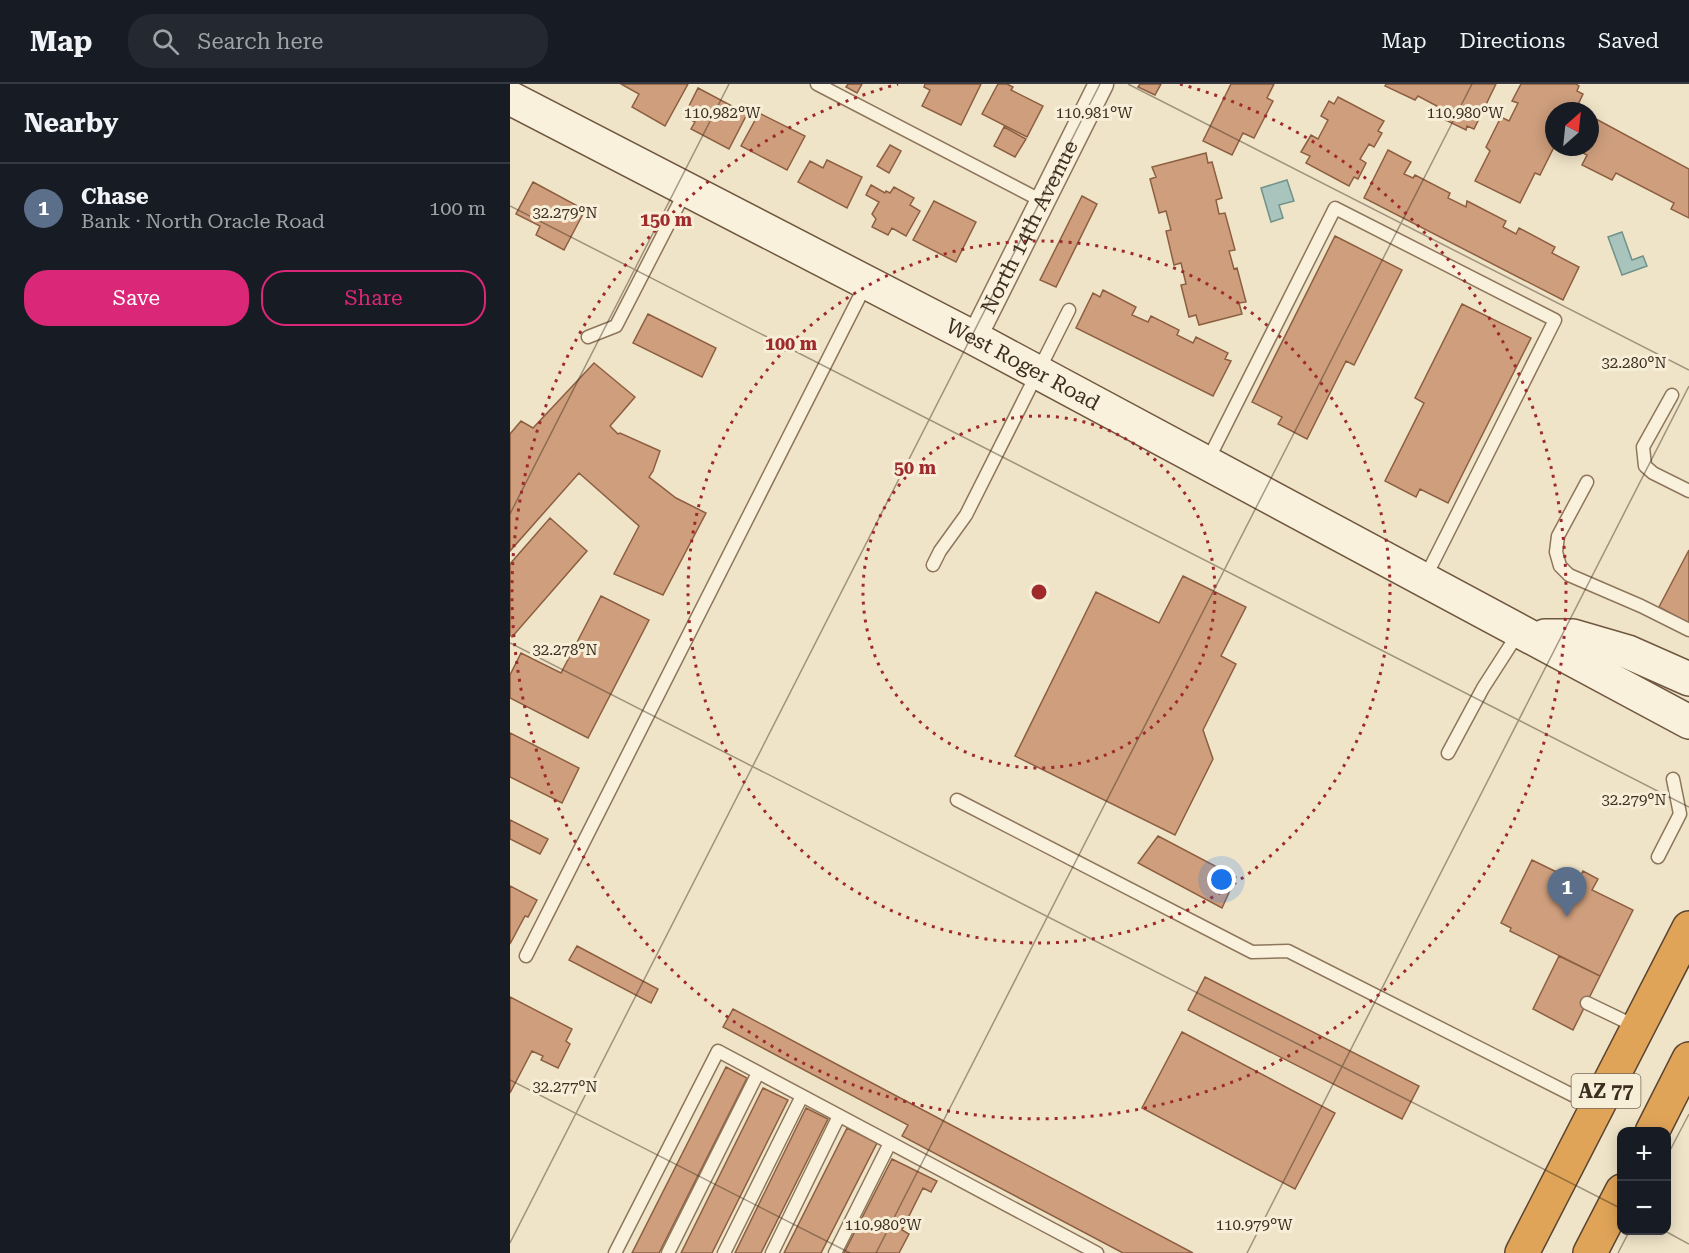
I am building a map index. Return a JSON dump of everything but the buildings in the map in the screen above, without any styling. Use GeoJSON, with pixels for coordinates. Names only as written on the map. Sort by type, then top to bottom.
{"type":"FeatureCollection","features":[{"type":"Feature","properties":{"kind":"highway","name":"AZ 77"},"geometry":{"type":"LineString","coordinates":[[1522,1253],[1689,928]]}},
{"type":"Feature","properties":{"kind":"highway","name":"AZ 77"},"geometry":{"type":"LineString","coordinates":[[1654,1127],[1686,1075]]}},
{"type":"Feature","properties":{"kind":"highway"},"geometry":{"type":"LineString","coordinates":[[1590,1253],[1617,1201]]}},
{"type":"Feature","properties":{"kind":"street","name":"North 14th Avenue"},"geometry":{"type":"LineString","coordinates":[[974,338],[1101,84]]}},
{"type":"Feature","properties":{"kind":"street","name":"West Roger Road"},"geometry":{"type":"LineString","coordinates":[[510,98],[974,338],[1689,722]]}},
{"type":"Feature","properties":{"kind":"street","name":"West Roger Road"},"geometry":{"type":"LineString","coordinates":[[1526,633],[1573,636],[1628,652],[1689,680]]}},
{"type":"Feature","properties":{"kind":"lane"},"geometry":{"type":"LineString","coordinates":[[817,84],[1042,201]]}},
{"type":"Feature","properties":{"kind":"lane"},"geometry":{"type":"LineString","coordinates":[[588,337],[616,326],[687,189]]}},
{"type":"Feature","properties":{"kind":"lane"},"geometry":{"type":"LineString","coordinates":[[1206,463],[1335,208],[1556,320],[1424,580]]}},
{"type":"Feature","properties":{"kind":"lane"},"geometry":{"type":"LineString","coordinates":[[526,956],[866,283]]}},
{"type":"Feature","properties":{"kind":"lane"},"geometry":{"type":"LineString","coordinates":[[933,565],[940,551],[966,515],[1069,310]]}},
{"type":"Feature","properties":{"kind":"lane"},"geometry":{"type":"LineString","coordinates":[[1672,395],[1643,447],[1645,465],[1653,473],[1689,491]]}},
{"type":"Feature","properties":{"kind":"lane"},"geometry":{"type":"LineString","coordinates":[[1587,482],[1558,536],[1556,552],[1560,566],[1569,575],[1641,606],[1689,630]]}},
{"type":"Feature","properties":{"kind":"lane"},"geometry":{"type":"LineString","coordinates":[[1448,753],[1483,687],[1526,633]]}},
{"type":"Feature","properties":{"kind":"lane"},"geometry":{"type":"LineString","coordinates":[[1658,856],[1680,814],[1673,779]]}},
{"type":"Feature","properties":{"kind":"lane"},"geometry":{"type":"LineString","coordinates":[[957,800],[1252,952],[1288,951],[1597,1107]]}},
{"type":"Feature","properties":{"kind":"lane"},"geometry":{"type":"LineString","coordinates":[[1587,1003],[1638,1028]]}},
{"type":"Feature","properties":{"kind":"lane"},"geometry":{"type":"LineString","coordinates":[[615,1253],[718,1052],[1097,1253]]}},
{"type":"Feature","properties":{"kind":"lane"},"geometry":{"type":"LineString","coordinates":[[668,1253],[758,1073]]}},
{"type":"Feature","properties":{"kind":"lane"},"geometry":{"type":"LineString","coordinates":[[724,1253],[802,1096]]}},
{"type":"Feature","properties":{"kind":"lane"},"geometry":{"type":"LineString","coordinates":[[772,1253],[839,1116]]}},
{"type":"Feature","properties":{"kind":"lane"},"geometry":{"type":"LineString","coordinates":[[835,1253],[890,1143]]}},
{"type":"Feature","properties":{"kind":"water"},"geometry":{"type":"Polygon","coordinates":[[[1287,180],[1294,201],[1279,205],[1283,218],[1271,222],[1261,188],[1287,180]]]}},
{"type":"Feature","properties":{"kind":"water"},"geometry":{"type":"Polygon","coordinates":[[[1622,232],[1632,260],[1643,256],[1647,266],[1622,275],[1608,237],[1622,232]]]}},
{"type":"Feature","properties":{"kind":"place","name":"Chase"},"geometry":{"type":"Point","coordinates":[1567,917]}}]}
